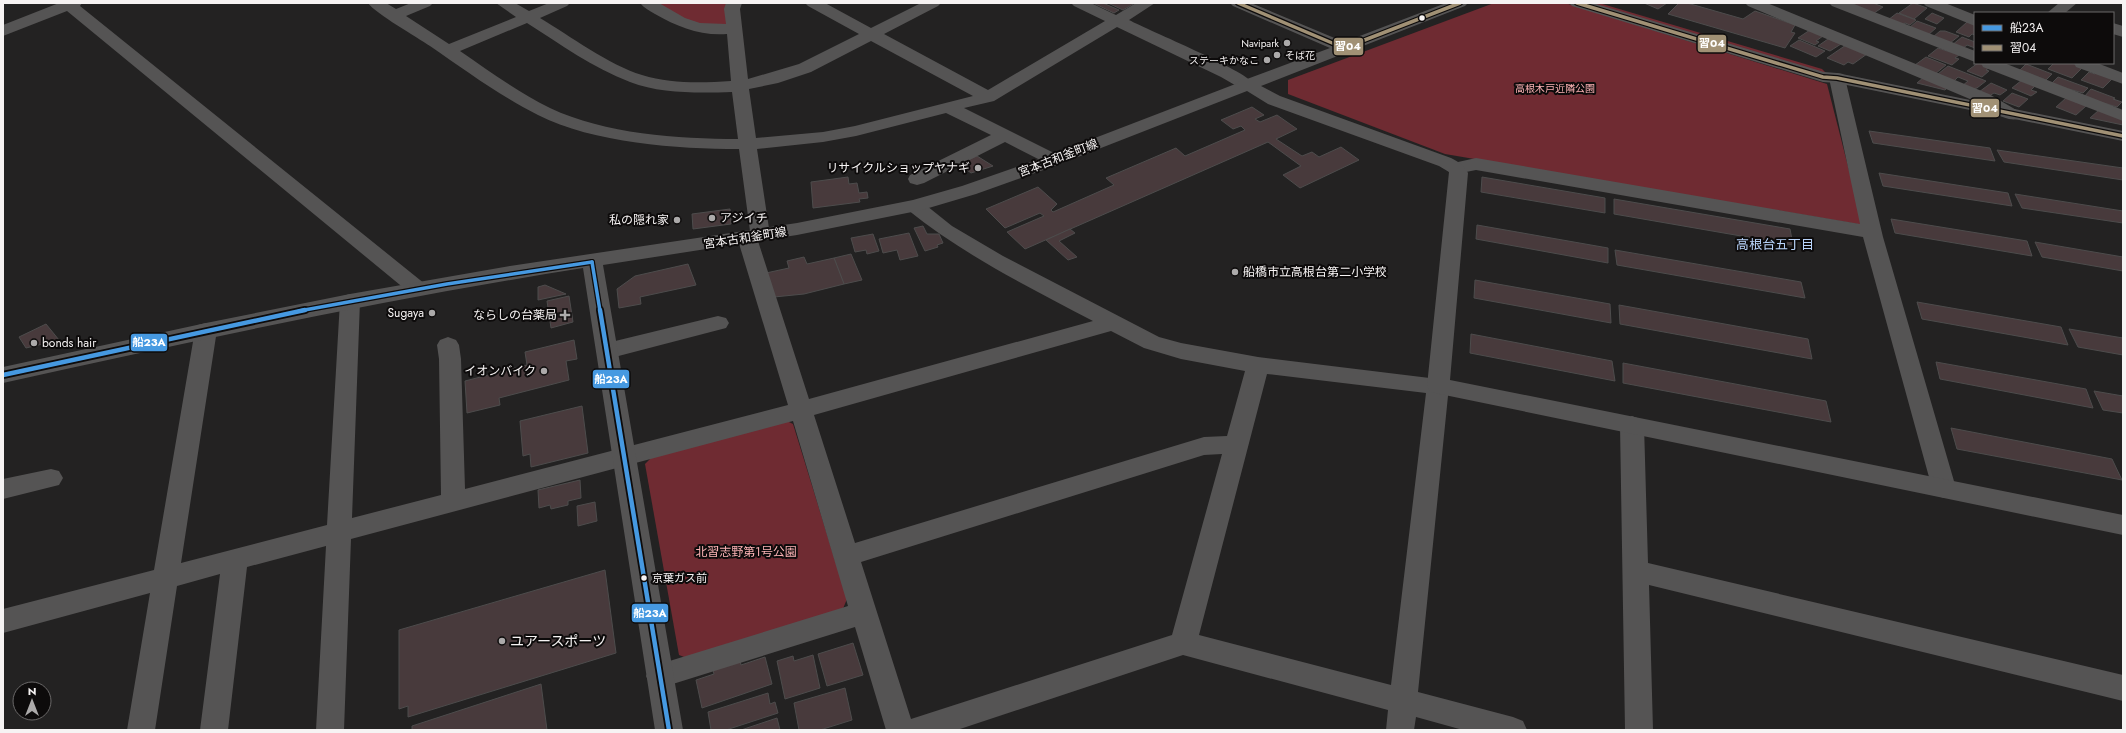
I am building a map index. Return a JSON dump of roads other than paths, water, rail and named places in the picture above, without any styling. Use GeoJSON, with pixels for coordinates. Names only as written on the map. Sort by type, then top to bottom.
{"type":"FeatureCollection","features":[{"type":"Feature","properties":{"kind":"street"},"geometry":{"type":"LineString","coordinates":[[3,30],[74,3]]}},
{"type":"Feature","properties":{"kind":"street"},"geometry":{"type":"LineString","coordinates":[[74,3],[72,7],[90,22],[418,289]]}},
{"type":"Feature","properties":{"kind":"street"},"geometry":{"type":"LineString","coordinates":[[376,3],[449,50],[516,96],[545,112],[588,127],[637,137],[690,144],[748,144],[823,137],[885,124],[988,97],[1147,3]]}},
{"type":"Feature","properties":{"kind":"street"},"geometry":{"type":"LineString","coordinates":[[394,15],[425,3]]}},
{"type":"Feature","properties":{"kind":"street"},"geometry":{"type":"LineString","coordinates":[[504,3],[526,18],[610,67],[637,78],[667,85],[702,88],[740,86],[772,79],[805,68],[934,3]]}},
{"type":"Feature","properties":{"kind":"street"},"geometry":{"type":"LineString","coordinates":[[449,50],[562,3]]}},
{"type":"Feature","properties":{"kind":"street"},"geometry":{"type":"LineString","coordinates":[[648,3],[694,28],[708,30],[735,28]]}},
{"type":"Feature","properties":{"kind":"street"},"geometry":{"type":"LineString","coordinates":[[734,3],[732,9],[748,144],[754,236],[801,410],[900,730]]}},
{"type":"Feature","properties":{"kind":"street"},"geometry":{"type":"LineString","coordinates":[[813,3],[988,97]]}},
{"type":"Feature","properties":{"kind":"street"},"geometry":{"type":"LineString","coordinates":[[1079,3],[1118,20],[1227,73],[1274,100],[1444,162],[1456,168],[1459,173],[1438,386],[1400,730]]}},
{"type":"Feature","properties":{"kind":"street"},"geometry":{"type":"LineString","coordinates":[[1238,3],[1344,48]]}},
{"type":"Feature","properties":{"kind":"street","name":"宮本古和釜町線"},"geometry":{"type":"LineString","coordinates":[[4,378],[206,330],[350,301],[510,273],[592,262],[754,236],[915,206],[969,190],[1054,160],[1246,84],[1460,3]]}},
{"type":"Feature","properties":{"kind":"street"},"geometry":{"type":"LineString","coordinates":[[1577,3],[1823,77],[1838,78],[2012,115],[2123,136]]}},
{"type":"Feature","properties":{"kind":"street"},"geometry":{"type":"LineString","coordinates":[[1608,3],[1826,69],[1838,78],[1871,232],[1944,488]]}},
{"type":"Feature","properties":{"kind":"street"},"geometry":{"type":"LineString","coordinates":[[1753,3],[1921,54],[1974,57]]}},
{"type":"Feature","properties":{"kind":"street"},"geometry":{"type":"LineString","coordinates":[[1837,3],[1921,54],[1983,98],[2012,115]]}},
{"type":"Feature","properties":{"kind":"street"},"geometry":{"type":"LineString","coordinates":[[1941,5],[1974,21]]}},
{"type":"Feature","properties":{"kind":"street"},"geometry":{"type":"LineString","coordinates":[[1992,64],[2123,116]]}},
{"type":"Feature","properties":{"kind":"street"},"geometry":{"type":"LineString","coordinates":[[2085,64],[2123,79]]}},
{"type":"Feature","properties":{"kind":"street"},"geometry":{"type":"LineString","coordinates":[[950,108],[1054,160]]}},
{"type":"Feature","properties":{"kind":"street"},"geometry":{"type":"LineString","coordinates":[[917,179],[1006,135]]}},
{"type":"Feature","properties":{"kind":"street"},"geometry":{"type":"LineString","coordinates":[[1456,168],[1476,164],[1871,232]]}},
{"type":"Feature","properties":{"kind":"street"},"geometry":{"type":"LineString","coordinates":[[915,206],[945,230],[990,257],[1152,343],[1166,347],[1258,365],[1438,386],[2123,525]]}},
{"type":"Feature","properties":{"kind":"street"},"geometry":{"type":"LineString","coordinates":[[592,262],[623,458],[669,730]]}},
{"type":"Feature","properties":{"kind":"street"},"geometry":{"type":"LineString","coordinates":[[330,730],[350,301]]}},
{"type":"Feature","properties":{"kind":"street"},"geometry":{"type":"LineString","coordinates":[[607,351],[718,323]]}},
{"type":"Feature","properties":{"kind":"street"},"geometry":{"type":"LineString","coordinates":[[3,621],[623,458],[1113,323]]}},
{"type":"Feature","properties":{"kind":"street"},"geometry":{"type":"LineString","coordinates":[[141,730],[206,330]]}},
{"type":"Feature","properties":{"kind":"street"},"geometry":{"type":"LineString","coordinates":[[448,346],[450,359],[453,502]]}},
{"type":"Feature","properties":{"kind":"street"},"geometry":{"type":"LineString","coordinates":[[1183,643],[1258,365]]}},
{"type":"Feature","properties":{"kind":"street"},"geometry":{"type":"LineString","coordinates":[[1632,425],[1637,571],[1639,730]]}},
{"type":"Feature","properties":{"kind":"street"},"geometry":{"type":"LineString","coordinates":[[847,556],[1204,446],[1236,445]]}},
{"type":"Feature","properties":{"kind":"street"},"geometry":{"type":"LineString","coordinates":[[3,489],[51,478]]}},
{"type":"Feature","properties":{"kind":"street"},"geometry":{"type":"LineString","coordinates":[[214,730],[235,560]]}},
{"type":"Feature","properties":{"kind":"street"},"geometry":{"type":"LineString","coordinates":[[1637,571],[2123,688]]}},
{"type":"Feature","properties":{"kind":"street"},"geometry":{"type":"LineString","coordinates":[[660,676],[863,613]]}},
{"type":"Feature","properties":{"kind":"street"},"geometry":{"type":"LineString","coordinates":[[917,730],[1183,643],[1404,700],[1513,730]]}},
{"type":"Feature","properties":{"kind":"place","name":"Navipark"},"geometry":{"type":"Point","coordinates":[1287,43]}},
{"type":"Feature","properties":{"kind":"place","name":"そば花"},"geometry":{"type":"Point","coordinates":[1277,55]}},
{"type":"Feature","properties":{"kind":"place","name":"ステーキかなこ"},"geometry":{"type":"Point","coordinates":[1267,60]}},
{"type":"Feature","properties":{"kind":"place","name":"リサイクルショップヤナギ"},"geometry":{"type":"Point","coordinates":[978,168]}},
{"type":"Feature","properties":{"kind":"place","name":"アジイチ"},"geometry":{"type":"Point","coordinates":[712,218]}},
{"type":"Feature","properties":{"kind":"place","name":"私の隠れ家"},"geometry":{"type":"Point","coordinates":[677,220]}},
{"type":"Feature","properties":{"kind":"place","name":"船橋市立高根台第二小学校"},"geometry":{"type":"Point","coordinates":[1235,272]}},
{"type":"Feature","properties":{"kind":"place","name":"Sugaya"},"geometry":{"type":"Point","coordinates":[432,313]}},
{"type":"Feature","properties":{"kind":"place","name":"ならしの台薬局"},"geometry":{"type":"Point","coordinates":[565,315]}},
{"type":"Feature","properties":{"kind":"place","name":"bonds hair"},"geometry":{"type":"Point","coordinates":[34,343]}},
{"type":"Feature","properties":{"kind":"place","name":"イオンバイク"},"geometry":{"type":"Point","coordinates":[544,371]}},
{"type":"Feature","properties":{"kind":"place","name":"京葉ガス前"},"geometry":{"type":"Point","coordinates":[644,578]}},
{"type":"Feature","properties":{"kind":"place","name":"ユアースポーツ"},"geometry":{"type":"Point","coordinates":[502,641]}},
{"type":"Feature","properties":{"kind":"district","name":"高根台五丁目"},"geometry":{"type":"Point","coordinates":[1775,244]}},
{"type":"Feature","properties":{"kind":"park label","name":"高根木戸近隣公園"},"geometry":{"type":"Point","coordinates":[1555,88]}},
{"type":"Feature","properties":{"kind":"park label","name":"北習志野第1号公園"},"geometry":{"type":"Point","coordinates":[746,552]}}]}
